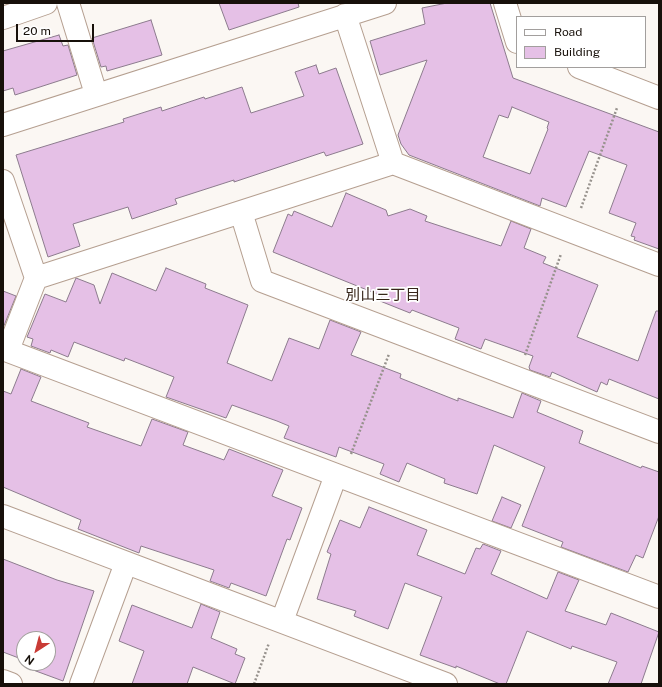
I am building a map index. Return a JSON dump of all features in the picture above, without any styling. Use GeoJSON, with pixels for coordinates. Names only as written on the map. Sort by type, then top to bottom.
{"type":"FeatureCollection","features":[{"type":"Feature","properties":{"kind":"street"},"geometry":{"type":"LineString","coordinates":[[3,18],[46,3]]}},
{"type":"Feature","properties":{"kind":"street"},"geometry":{"type":"LineString","coordinates":[[68,3],[96,94]]}},
{"type":"Feature","properties":{"kind":"street"},"geometry":{"type":"LineString","coordinates":[[3,125],[96,94],[385,3]]}},
{"type":"Feature","properties":{"kind":"street"},"geometry":{"type":"LineString","coordinates":[[505,3],[516,39]]}},
{"type":"Feature","properties":{"kind":"street"},"geometry":{"type":"LineString","coordinates":[[345,15],[392,163]]}},
{"type":"Feature","properties":{"kind":"street"},"geometry":{"type":"LineString","coordinates":[[582,68],[659,98]]}},
{"type":"Feature","properties":{"kind":"street"},"geometry":{"type":"LineString","coordinates":[[36,278],[392,163],[659,265]]}},
{"type":"Feature","properties":{"kind":"street"},"geometry":{"type":"LineString","coordinates":[[3,181],[36,278],[5,350],[659,597]]}},
{"type":"Feature","properties":{"kind":"street"},"geometry":{"type":"LineString","coordinates":[[242,212],[262,281],[659,432]]}},
{"type":"Feature","properties":{"kind":"street"},"geometry":{"type":"LineString","coordinates":[[280,620],[340,476]]}},
{"type":"Feature","properties":{"kind":"street"},"geometry":{"type":"LineString","coordinates":[[3,516],[446,684]]}},
{"type":"Feature","properties":{"kind":"street"},"geometry":{"type":"LineString","coordinates":[[81,684],[126,563]]}},
{"type":"Feature","properties":{"kind":"street"},"geometry":{"type":"LineString","coordinates":[[3,681],[10,684]]}},
{"type":"Feature","properties":{"kind":"path"},"geometry":{"type":"LineString","coordinates":[[517,378],[626,85]]}},
{"type":"Feature","properties":{"kind":"path"},"geometry":{"type":"LineString","coordinates":[[340,476],[397,332]]}},
{"type":"Feature","properties":{"kind":"path"},"geometry":{"type":"LineString","coordinates":[[254,684],[280,620]]}},
{"type":"Feature","properties":{"kind":"building"},"geometry":{"type":"Polygon","coordinates":[[[219,3],[298,3],[299,7],[229,30],[219,3]]]}},
{"type":"Feature","properties":{"kind":"building"},"geometry":{"type":"Polygon","coordinates":[[[447,3],[490,3],[513,78],[659,132],[659,249],[634,240],[635,237],[631,236],[636,223],[609,213],[627,165],[589,151],[566,207],[542,198],[540,206],[409,155],[401,144],[398,135],[427,60],[380,75],[370,41],[425,24],[422,8],[447,3]],[[512,107],[508,118],[499,115],[483,157],[530,174],[548,129],[549,122],[512,107]]]}},
{"type":"Feature","properties":{"kind":"building"},"geometry":{"type":"Polygon","coordinates":[[[151,20],[162,55],[107,71],[106,66],[101,67],[92,38],[151,20]]]}},
{"type":"Feature","properties":{"kind":"building"},"geometry":{"type":"Polygon","coordinates":[[[59,35],[63,46],[68,45],[77,75],[15,95],[13,88],[3,91],[3,51],[59,35]]]}},
{"type":"Feature","properties":{"kind":"building"},"geometry":{"type":"Polygon","coordinates":[[[316,65],[319,74],[336,68],[363,144],[326,156],[324,152],[234,182],[234,180],[175,199],[177,204],[132,219],[128,207],[73,224],[80,246],[48,257],[16,155],[124,122],[123,119],[161,107],[162,111],[204,97],[205,99],[242,87],[251,113],[304,96],[295,72],[316,65]]]}},
{"type":"Feature","properties":{"kind":"building"},"geometry":{"type":"Polygon","coordinates":[[[346,193],[386,210],[388,216],[410,209],[427,216],[425,221],[501,246],[511,221],[531,229],[524,248],[546,257],[543,263],[598,285],[577,337],[638,361],[656,311],[659,311],[659,399],[609,379],[607,385],[601,382],[597,392],[552,372],[550,377],[530,370],[529,367],[533,356],[485,339],[481,349],[455,339],[459,328],[412,310],[410,313],[380,301],[382,296],[273,252],[288,214],[292,216],[294,211],[332,227],[346,193]]]}},
{"type":"Feature","properties":{"kind":"building"},"geometry":{"type":"Polygon","coordinates":[[[166,268],[206,284],[205,288],[248,305],[227,363],[272,381],[289,338],[319,349],[330,320],[361,332],[351,355],[401,374],[400,378],[458,401],[458,398],[513,418],[522,393],[541,401],[537,412],[583,431],[579,443],[641,468],[642,466],[659,472],[659,516],[643,558],[636,555],[628,572],[561,547],[563,542],[522,526],[545,467],[494,445],[477,494],[444,483],[445,479],[407,463],[399,482],[380,474],[384,464],[339,447],[336,457],[284,438],[289,426],[277,421],[232,405],[226,418],[166,397],[174,377],[125,358],[124,361],[74,342],[68,357],[51,350],[50,353],[31,346],[33,339],[27,337],[45,294],[66,302],[76,278],[94,285],[100,304],[112,273],[156,291],[166,268]]]}},
{"type":"Feature","properties":{"kind":"building"},"geometry":{"type":"Polygon","coordinates":[[[3,291],[16,296],[3,328],[3,291]]]}},
{"type":"Feature","properties":{"kind":"building"},"geometry":{"type":"Polygon","coordinates":[[[21,369],[41,377],[31,401],[89,423],[87,427],[141,446],[152,419],[188,432],[183,445],[224,460],[229,449],[283,470],[272,496],[302,508],[290,540],[287,539],[266,596],[231,583],[229,588],[210,581],[214,570],[141,546],[139,553],[78,529],[81,520],[3,487],[3,391],[11,394],[21,369]]]}},
{"type":"Feature","properties":{"kind":"building"},"geometry":{"type":"Polygon","coordinates":[[[502,497],[521,505],[511,528],[492,521],[502,497]]]}},
{"type":"Feature","properties":{"kind":"building"},"geometry":{"type":"Polygon","coordinates":[[[369,507],[427,530],[417,555],[465,574],[476,548],[480,549],[483,544],[501,551],[491,574],[547,599],[558,572],[579,580],[565,611],[606,625],[611,613],[659,632],[641,684],[608,684],[617,662],[572,646],[571,649],[527,631],[506,684],[500,684],[456,666],[456,668],[420,655],[442,597],[405,583],[388,629],[354,616],[356,611],[317,599],[331,554],[327,552],[340,520],[360,528],[369,507]]]}},
{"type":"Feature","properties":{"kind":"building"},"geometry":{"type":"Polygon","coordinates":[[[3,559],[57,580],[94,591],[63,681],[36,671],[56,671],[56,631],[16,631],[16,657],[3,652],[3,559]]]}},
{"type":"Feature","properties":{"kind":"building"},"geometry":{"type":"Polygon","coordinates":[[[201,604],[220,612],[211,638],[237,649],[235,654],[245,658],[235,684],[193,667],[187,684],[132,684],[144,651],[119,641],[132,605],[192,628],[201,604]]]}},
{"type":"Feature","properties":{"kind":"district","name":"別山三丁目"},"geometry":{"type":"Point","coordinates":[383,295]}}]}
